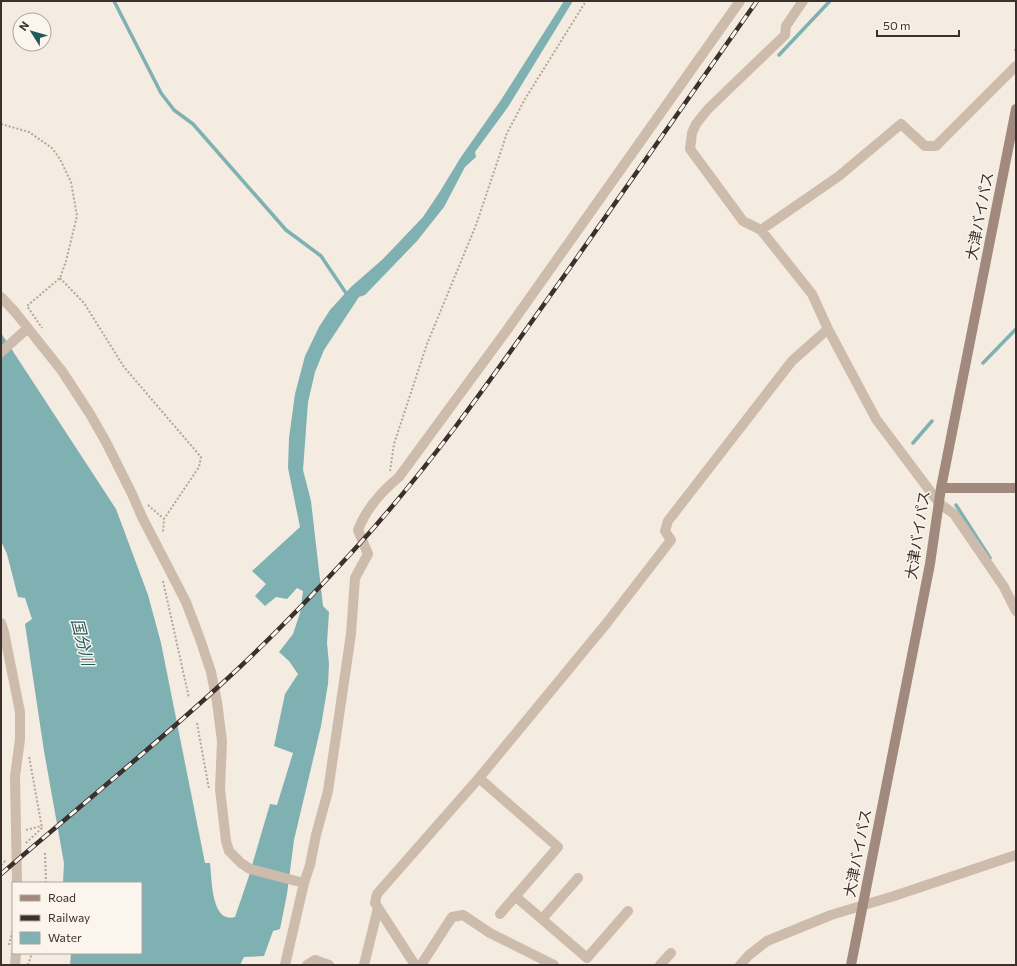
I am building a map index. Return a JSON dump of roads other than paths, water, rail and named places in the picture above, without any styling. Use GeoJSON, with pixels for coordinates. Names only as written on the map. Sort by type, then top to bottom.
{"type":"FeatureCollection","features":[{"type":"Feature","properties":{"kind":"main road","name":"大津バイパス"},"geometry":{"type":"LineString","coordinates":[[850,965],[863,906],[930,564],[941,488],[1016,110]]}},
{"type":"Feature","properties":{"kind":"main road"},"geometry":{"type":"LineString","coordinates":[[941,488],[1016,488]]}},
{"type":"Feature","properties":{"kind":"street"},"geometry":{"type":"LineString","coordinates":[[286,965],[300,882],[310,865],[316,835],[328,791],[351,634],[355,578],[368,554],[358,530],[363,517],[388,486],[399,477],[506,330],[740,1]]}},
{"type":"Feature","properties":{"kind":"street"},"geometry":{"type":"LineString","coordinates":[[803,1],[786,26],[785,35],[708,109],[696,124],[692,133],[690,149],[743,221],[762,230],[812,294],[828,329],[876,419],[939,503],[954,514],[1004,587],[1016,611]]}},
{"type":"Feature","properties":{"kind":"street"},"geometry":{"type":"LineString","coordinates":[[762,230],[840,176],[901,124],[925,146],[936,146],[1016,66]]}},
{"type":"Feature","properties":{"kind":"street"},"geometry":{"type":"LineString","coordinates":[[1,298],[15,312],[62,371],[90,414],[109,448],[142,517],[186,602],[211,672],[217,702],[222,741],[220,789],[226,841],[229,851],[240,863],[250,869],[300,882]]}},
{"type":"Feature","properties":{"kind":"street"},"geometry":{"type":"LineString","coordinates":[[1,352],[28,328]]}},
{"type":"Feature","properties":{"kind":"street"},"geometry":{"type":"LineString","coordinates":[[414,965],[375,903],[377,894],[479,778],[606,624],[671,540],[665,531],[668,521],[792,361],[828,329]]}},
{"type":"Feature","properties":{"kind":"street"},"geometry":{"type":"LineString","coordinates":[[1,624],[4,632],[20,712],[20,739],[15,777],[17,882]]}},
{"type":"Feature","properties":{"kind":"street"},"geometry":{"type":"LineString","coordinates":[[479,778],[558,847],[500,914]]}},
{"type":"Feature","properties":{"kind":"street"},"geometry":{"type":"LineString","coordinates":[[740,965],[749,955],[767,941],[831,915],[863,906],[1016,855]]}},
{"type":"Feature","properties":{"kind":"street"},"geometry":{"type":"LineString","coordinates":[[542,919],[578,878]]}},
{"type":"Feature","properties":{"kind":"street"},"geometry":{"type":"LineString","coordinates":[[515,896],[587,958],[628,911]]}},
{"type":"Feature","properties":{"kind":"street"},"geometry":{"type":"LineString","coordinates":[[364,965],[378,908]]}},
{"type":"Feature","properties":{"kind":"street"},"geometry":{"type":"LineString","coordinates":[[421,965],[452,917],[463,915],[490,933],[554,965]]}},
{"type":"Feature","properties":{"kind":"street"},"geometry":{"type":"LineString","coordinates":[[660,965],[672,953]]}},
{"type":"Feature","properties":{"kind":"street"},"geometry":{"type":"LineString","coordinates":[[15,965],[16,954]]}},
{"type":"Feature","properties":{"kind":"street"},"geometry":{"type":"LineString","coordinates":[[307,965],[315,960],[329,965]]}},
{"type":"Feature","properties":{"kind":"water","name":"国分川"},"geometry":{"type":"Polygon","coordinates":[[[564,1],[573,1],[508,107],[475,152],[476,157],[465,167],[444,207],[417,241],[365,295],[359,297],[324,350],[315,372],[308,402],[303,470],[311,501],[323,606],[329,612],[327,643],[329,664],[328,684],[321,726],[294,840],[287,894],[280,929],[273,931],[264,956],[244,957],[240,965],[70,965],[71,954],[142,954],[142,882],[63,882],[64,863],[44,751],[25,624],[32,619],[25,598],[18,597],[7,554],[1,541],[1,333],[116,509],[148,595],[161,643],[205,863],[210,863],[214,899],[221,914],[227,917],[235,917],[270,804],[277,805],[293,753],[274,746],[285,694],[298,674],[289,661],[279,652],[293,634],[300,613],[303,591],[297,588],[287,599],[276,597],[265,606],[255,596],[266,584],[252,571],[300,527],[288,468],[289,438],[295,394],[305,356],[319,327],[330,310],[351,287],[383,259],[423,217],[461,157],[501,100],[564,1]]]}},
{"type":"Feature","properties":{"kind":"waterway"},"geometry":{"type":"LineString","coordinates":[[114,1],[161,93],[174,110],[193,124],[286,230],[321,256],[348,296]]}},
{"type":"Feature","properties":{"kind":"waterway"},"geometry":{"type":"LineString","coordinates":[[779,55],[830,1]]}},
{"type":"Feature","properties":{"kind":"waterway"},"geometry":{"type":"LineString","coordinates":[[983,363],[1016,329]]}},
{"type":"Feature","properties":{"kind":"waterway"},"geometry":{"type":"LineString","coordinates":[[913,443],[932,421]]}},
{"type":"Feature","properties":{"kind":"waterway"},"geometry":{"type":"LineString","coordinates":[[956,505],[990,558]]}},
{"type":"Feature","properties":{"kind":"railway"},"geometry":{"type":"LineString","coordinates":[[1,874],[191,712],[235,672],[304,604],[382,518],[411,484],[466,413],[757,1]]}}]}
